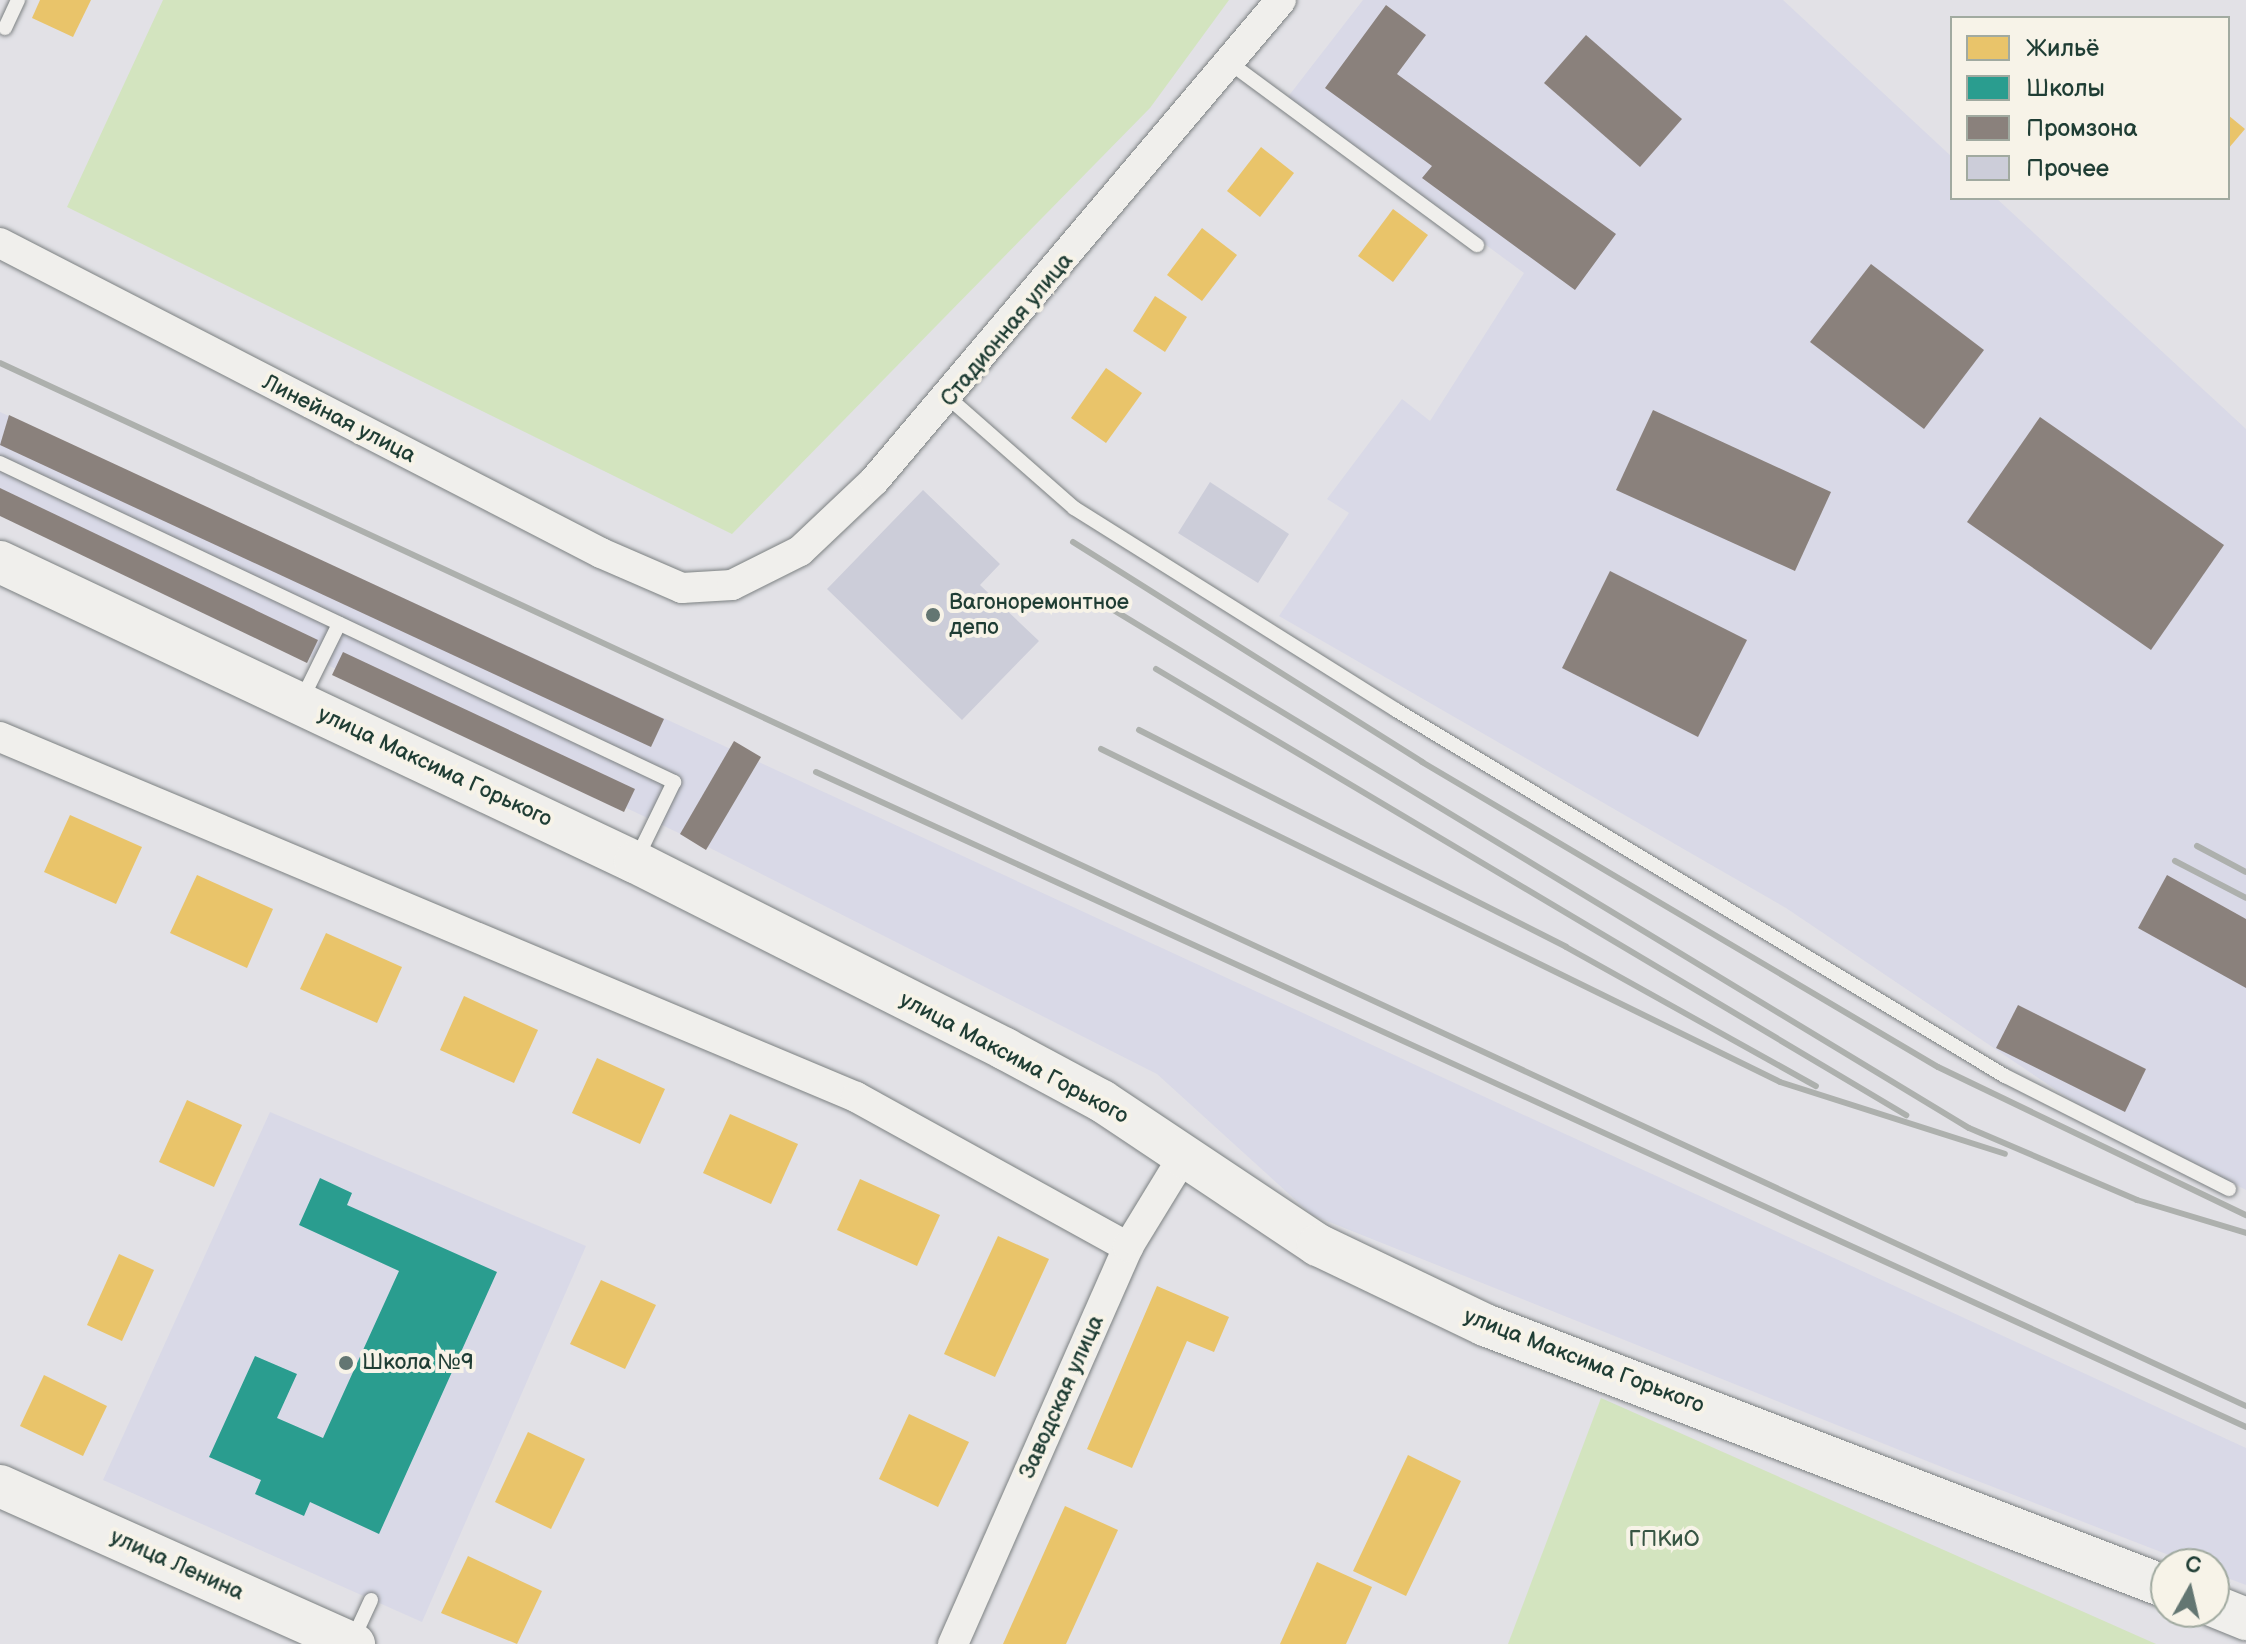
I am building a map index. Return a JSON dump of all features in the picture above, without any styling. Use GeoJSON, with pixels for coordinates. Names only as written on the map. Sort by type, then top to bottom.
{"type":"FeatureCollection","features":[{"type":"Feature","properties":{"kind":"street","name":"Стадионная улица"},"geometry":{"type":"LineString","coordinates":[[682,588],[732,585],[800,551],[950,399],[1281,0]]}},
{"type":"Feature","properties":{"kind":"street","name":"Линейная улица"},"geometry":{"type":"LineString","coordinates":[[0,243],[601,553],[682,588]]}},
{"type":"Feature","properties":{"kind":"street","name":"улица Максима Горького"},"geometry":{"type":"LineString","coordinates":[[0,562],[635,862],[1102,1101],[1318,1245],[1485,1325],[2150,1581]]}},
{"type":"Feature","properties":{"kind":"street"},"geometry":{"type":"LineString","coordinates":[[0,737],[856,1097],[1128,1247]]}},
{"type":"Feature","properties":{"kind":"street","name":"Заводская улица"},"geometry":{"type":"LineString","coordinates":[[953,1644],[1128,1247],[1183,1157]]}},
{"type":"Feature","properties":{"kind":"street","name":"улица Ленина"},"geometry":{"type":"LineString","coordinates":[[0,1486],[352,1643]]}},
{"type":"Feature","properties":{"kind":"lane"},"geometry":{"type":"LineString","coordinates":[[5,28],[18,0]]}},
{"type":"Feature","properties":{"kind":"lane"},"geometry":{"type":"LineString","coordinates":[[1230,63],[1477,245]]}},
{"type":"Feature","properties":{"kind":"lane"},"geometry":{"type":"LineString","coordinates":[[950,399],[1074,508],[1396,710],[2005,1076],[2229,1189]]}},
{"type":"Feature","properties":{"kind":"lane"},"geometry":{"type":"LineString","coordinates":[[0,463],[674,782],[635,862]]}},
{"type":"Feature","properties":{"kind":"lane"},"geometry":{"type":"LineString","coordinates":[[300,703],[339,624]]}},
{"type":"Feature","properties":{"kind":"lane"},"geometry":{"type":"LineString","coordinates":[[352,1643],[371,1600]]}},
{"type":"Feature","properties":{"kind":"shaded area"},"geometry":{"type":"Polygon","coordinates":[[[1363,0],[1783,0],[1950,155],[1950,200],[1998,200],[2246,429],[2246,1190],[2077,1104],[1786,908],[1279,616],[1349,513],[1327,499],[1402,399],[1430,421],[1524,273],[1287,98],[1363,0]]]}},
{"type":"Feature","properties":{"kind":"shaded area"},"geometry":{"type":"Polygon","coordinates":[[[0,412],[2246,1448],[2246,1585],[2230,1579],[2230,1548],[2151,1548],[1312,1215],[1157,1074],[710,848],[0,508],[0,412]]]}},
{"type":"Feature","properties":{"kind":"shaded area","name":"Школа №9"},"geometry":{"type":"Polygon","coordinates":[[[270,1112],[586,1246],[422,1622],[103,1480],[270,1112]]]}},
{"type":"Feature","properties":{"kind":"green space"},"geometry":{"type":"Polygon","coordinates":[[[163,0],[1229,0],[1150,108],[732,534],[67,207],[163,0]]]}},
{"type":"Feature","properties":{"kind":"green space","name":"ГПКиО"},"geometry":{"type":"Polygon","coordinates":[[[1601,1398],[2156,1644],[1508,1644],[1601,1398]]]}},
{"type":"Feature","properties":{"kind":"building: Жильё"},"geometry":{"type":"Polygon","coordinates":[[[40,0],[91,0],[73,37],[32,18],[40,0]]]}},
{"type":"Feature","properties":{"kind":"building: Жильё"},"geometry":{"type":"Polygon","coordinates":[[[2230,117],[2245,129],[2230,147],[2230,117]]]}},
{"type":"Feature","properties":{"kind":"building: Жильё"},"geometry":{"type":"Polygon","coordinates":[[[1261,147],[1294,173],[1260,217],[1227,191],[1261,147]]]}},
{"type":"Feature","properties":{"kind":"building: Жильё"},"geometry":{"type":"Polygon","coordinates":[[[1393,209],[1428,235],[1393,282],[1358,256],[1393,209]]]}},
{"type":"Feature","properties":{"kind":"building: Жильё"},"geometry":{"type":"Polygon","coordinates":[[[1202,228],[1237,255],[1202,301],[1167,275],[1202,228]]]}},
{"type":"Feature","properties":{"kind":"building: Жильё"},"geometry":{"type":"Polygon","coordinates":[[[1155,296],[1187,317],[1165,352],[1133,331],[1155,296]]]}},
{"type":"Feature","properties":{"kind":"building: Жильё"},"geometry":{"type":"Polygon","coordinates":[[[1106,368],[1142,393],[1106,443],[1071,418],[1106,368]]]}},
{"type":"Feature","properties":{"kind":"building: Жильё"},"geometry":{"type":"Polygon","coordinates":[[[70,815],[142,847],[116,904],[44,872],[70,815]]]}},
{"type":"Feature","properties":{"kind":"building: Жильё"},"geometry":{"type":"Polygon","coordinates":[[[197,875],[273,909],[247,968],[170,933],[197,875]]]}},
{"type":"Feature","properties":{"kind":"building: Жильё"},"geometry":{"type":"Polygon","coordinates":[[[326,933],[402,967],[377,1023],[300,989],[326,933]]]}},
{"type":"Feature","properties":{"kind":"building: Жильё"},"geometry":{"type":"Polygon","coordinates":[[[464,996],[538,1030],[514,1083],[440,1050],[464,996]]]}},
{"type":"Feature","properties":{"kind":"building: Жильё"},"geometry":{"type":"Polygon","coordinates":[[[597,1058],[665,1089],[640,1144],[572,1113],[597,1058]]]}},
{"type":"Feature","properties":{"kind":"building: Жильё"},"geometry":{"type":"Polygon","coordinates":[[[187,1100],[242,1125],[214,1187],[159,1162],[187,1100]]]}},
{"type":"Feature","properties":{"kind":"building: Жильё"},"geometry":{"type":"Polygon","coordinates":[[[730,1114],[798,1144],[771,1204],[703,1173],[730,1114]]]}},
{"type":"Feature","properties":{"kind":"building: Жильё"},"geometry":{"type":"Polygon","coordinates":[[[860,1179],[940,1215],[917,1266],[837,1230],[860,1179]]]}},
{"type":"Feature","properties":{"kind":"building: Жильё"},"geometry":{"type":"Polygon","coordinates":[[[998,1236],[1049,1259],[995,1377],[944,1354],[998,1236]]]}},
{"type":"Feature","properties":{"kind":"building: Жильё"},"geometry":{"type":"Polygon","coordinates":[[[119,1254],[154,1270],[122,1341],[87,1325],[119,1254]]]}},
{"type":"Feature","properties":{"kind":"building: Жильё"},"geometry":{"type":"Polygon","coordinates":[[[601,1280],[656,1305],[625,1369],[570,1344],[601,1280]]]}},
{"type":"Feature","properties":{"kind":"building: Жильё"},"geometry":{"type":"Polygon","coordinates":[[[1157,1286],[1229,1317],[1214,1352],[1187,1341],[1132,1468],[1087,1449],[1157,1286]]]}},
{"type":"Feature","properties":{"kind":"building: Жильё"},"geometry":{"type":"Polygon","coordinates":[[[44,1375],[107,1406],[83,1456],[20,1426],[44,1375]]]}},
{"type":"Feature","properties":{"kind":"building: Жильё"},"geometry":{"type":"Polygon","coordinates":[[[909,1414],[969,1442],[938,1507],[879,1479],[909,1414]]]}},
{"type":"Feature","properties":{"kind":"building: Жильё"},"geometry":{"type":"Polygon","coordinates":[[[528,1432],[585,1459],[551,1529],[495,1502],[528,1432]]]}},
{"type":"Feature","properties":{"kind":"building: Жильё"},"geometry":{"type":"Polygon","coordinates":[[[1408,1455],[1461,1481],[1406,1596],[1353,1571],[1408,1455]]]}},
{"type":"Feature","properties":{"kind":"building: Жильё"},"geometry":{"type":"Polygon","coordinates":[[[1065,1506],[1118,1530],[1066,1644],[1003,1644],[1065,1506]]]}},
{"type":"Feature","properties":{"kind":"building: Жильё"},"geometry":{"type":"Polygon","coordinates":[[[468,1556],[542,1591],[517,1644],[441,1613],[468,1556]]]}},
{"type":"Feature","properties":{"kind":"building: Жильё"},"geometry":{"type":"Polygon","coordinates":[[[1317,1562],[1372,1587],[1346,1644],[1280,1644],[1317,1562]]]}},
{"type":"Feature","properties":{"kind":"building: Школы"},"geometry":{"type":"Polygon","coordinates":[[[320,1178],[352,1193],[347,1205],[497,1272],[379,1534],[310,1502],[304,1516],[255,1494],[261,1480],[209,1457],[255,1356],[297,1374],[277,1418],[323,1438],[399,1271],[299,1225],[320,1178]]]}},
{"type":"Feature","properties":{"kind":"building: Промзона"},"geometry":{"type":"Polygon","coordinates":[[[1386,5],[1426,35],[1397,74],[1616,234],[1575,290],[1422,178],[1432,166],[1325,88],[1386,5]]]}},
{"type":"Feature","properties":{"kind":"building: Промзона"},"geometry":{"type":"Polygon","coordinates":[[[1586,35],[1682,119],[1640,167],[1544,83],[1586,35]]]}},
{"type":"Feature","properties":{"kind":"building: Промзона"},"geometry":{"type":"Polygon","coordinates":[[[1871,264],[1984,350],[1924,429],[1810,342],[1871,264]]]}},
{"type":"Feature","properties":{"kind":"building: Промзона"},"geometry":{"type":"Polygon","coordinates":[[[1653,410],[1831,492],[1795,571],[1616,490],[1653,410]]]}},
{"type":"Feature","properties":{"kind":"building: Промзона"},"geometry":{"type":"Polygon","coordinates":[[[9,415],[664,719],[651,747],[0,445],[9,415]]]}},
{"type":"Feature","properties":{"kind":"building: Промзона"},"geometry":{"type":"Polygon","coordinates":[[[2040,417],[2224,545],[2151,650],[1967,522],[2040,417]]]}},
{"type":"Feature","properties":{"kind":"building: Промзона"},"geometry":{"type":"Polygon","coordinates":[[[0,488],[318,640],[307,663],[0,516],[0,488]]]}},
{"type":"Feature","properties":{"kind":"building: Промзона"},"geometry":{"type":"Polygon","coordinates":[[[1610,571],[1747,640],[1698,737],[1562,668],[1610,571]]]}},
{"type":"Feature","properties":{"kind":"building: Промзона"},"geometry":{"type":"Polygon","coordinates":[[[343,652],[635,789],[624,812],[332,675],[343,652]]]}},
{"type":"Feature","properties":{"kind":"building: Промзона"},"geometry":{"type":"Polygon","coordinates":[[[734,741],[761,757],[706,850],[680,834],[734,741]]]}},
{"type":"Feature","properties":{"kind":"building: Промзона"},"geometry":{"type":"Polygon","coordinates":[[[2167,875],[2246,919],[2246,988],[2138,928],[2167,875]]]}},
{"type":"Feature","properties":{"kind":"building: Промзона"},"geometry":{"type":"Polygon","coordinates":[[[2018,1005],[2146,1069],[2125,1112],[1996,1048],[2018,1005]]]}},
{"type":"Feature","properties":{"kind":"building: Прочее"},"geometry":{"type":"Polygon","coordinates":[[[1210,482],[1289,534],[1258,583],[1178,533],[1210,482]]]}},
{"type":"Feature","properties":{"kind":"building: Прочее","name":"Вагоноремонтное депо"},"geometry":{"type":"Polygon","coordinates":[[[923,490],[1000,564],[980,585],[1039,641],[962,720],[827,589],[923,490]]]}},
{"type":"Feature","properties":{"kind":"railway"},"geometry":{"type":"LineString","coordinates":[[0,363],[2246,1406]]}},
{"type":"Feature","properties":{"kind":"railway"},"geometry":{"type":"LineString","coordinates":[[1073,542],[1422,762],[1938,1067],[2246,1215]]}},
{"type":"Feature","properties":{"kind":"railway"},"geometry":{"type":"LineString","coordinates":[[1097,600],[1969,1128],[2137,1200],[2246,1233]]}},
{"type":"Feature","properties":{"kind":"railway"},"geometry":{"type":"LineString","coordinates":[[1156,669],[1906,1115]]}},
{"type":"Feature","properties":{"kind":"railway"},"geometry":{"type":"LineString","coordinates":[[1139,730],[1566,947],[1816,1086]]}},
{"type":"Feature","properties":{"kind":"railway"},"geometry":{"type":"LineString","coordinates":[[1101,749],[1780,1082],[2005,1154]]}},
{"type":"Feature","properties":{"kind":"railway"},"geometry":{"type":"LineString","coordinates":[[816,772],[2246,1427]]}},
{"type":"Feature","properties":{"kind":"railway"},"geometry":{"type":"LineString","coordinates":[[2197,846],[2246,872]]}},
{"type":"Feature","properties":{"kind":"railway"},"geometry":{"type":"LineString","coordinates":[[2175,861],[2246,898]]}},
{"type":"Feature","properties":{"kind":"place","name":"Вагоноремонтное депо"},"geometry":{"type":"Point","coordinates":[933,615]}},
{"type":"Feature","properties":{"kind":"place","name":"Школа №9"},"geometry":{"type":"Point","coordinates":[346,1363]}}]}
